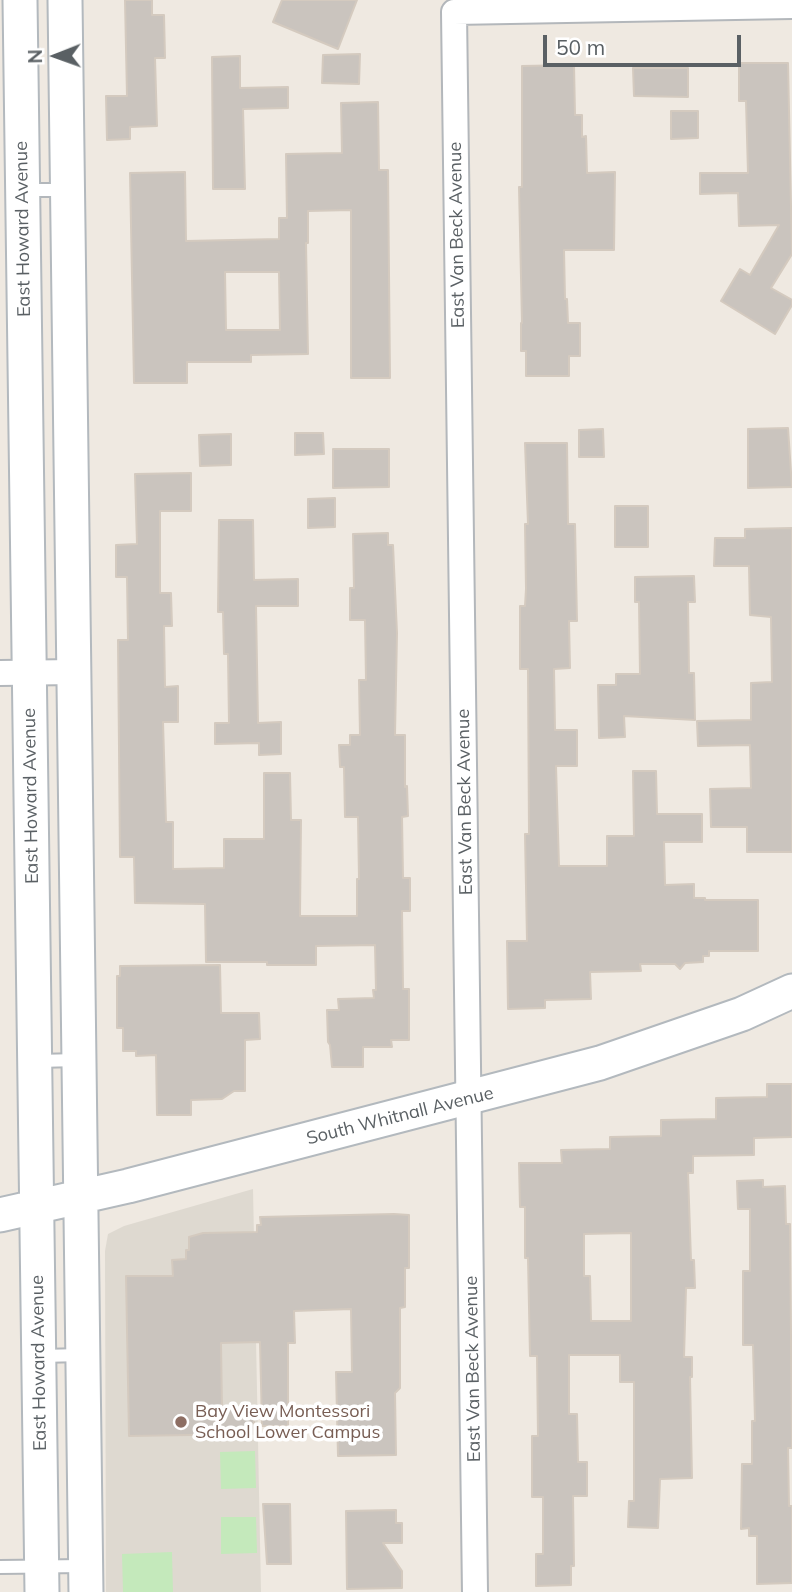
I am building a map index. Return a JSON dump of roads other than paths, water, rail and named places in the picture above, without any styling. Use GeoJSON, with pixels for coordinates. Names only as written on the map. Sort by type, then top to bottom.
{"type":"FeatureCollection","features":[{"type":"Feature","properties":{"kind":"main road","name":"East Howard Avenue"},"geometry":{"type":"LineString","coordinates":[[20,0],[22,190],[14,673],[34,1061],[42,1579]]}},
{"type":"Feature","properties":{"kind":"main road"},"geometry":{"type":"LineString","coordinates":[[65,0],[86,1579]]}},
{"type":"Feature","properties":{"kind":"main road","name":"South Whitnall Avenue"},"geometry":{"type":"LineString","coordinates":[[0,1215],[80,1197],[600,1063],[720,1022],[792,991]]}},
{"type":"Feature","properties":{"kind":"street","name":"East Van Beck Avenue"},"geometry":{"type":"LineString","coordinates":[[475,1592],[454,12],[792,6]]}},
{"type":"Feature","properties":{"kind":"street"},"geometry":{"type":"LineString","coordinates":[[14,673],[74,673]]}},
{"type":"Feature","properties":{"kind":"lane"},"geometry":{"type":"LineString","coordinates":[[22,190],[69,190]]}},
{"type":"Feature","properties":{"kind":"lane"},"geometry":{"type":"LineString","coordinates":[[34,1061],[79,1060]]}},
{"type":"Feature","properties":{"kind":"lane"},"geometry":{"type":"LineString","coordinates":[[39,1356],[83,1355]]}},
{"type":"Feature","properties":{"kind":"lane"},"geometry":{"type":"LineString","coordinates":[[0,1567],[42,1579],[86,1579]]}},
{"type":"Feature","properties":{"kind":"place","name":"Bay View Montessori School Lower Campus"},"geometry":{"type":"Point","coordinates":[181,1422]}}]}
